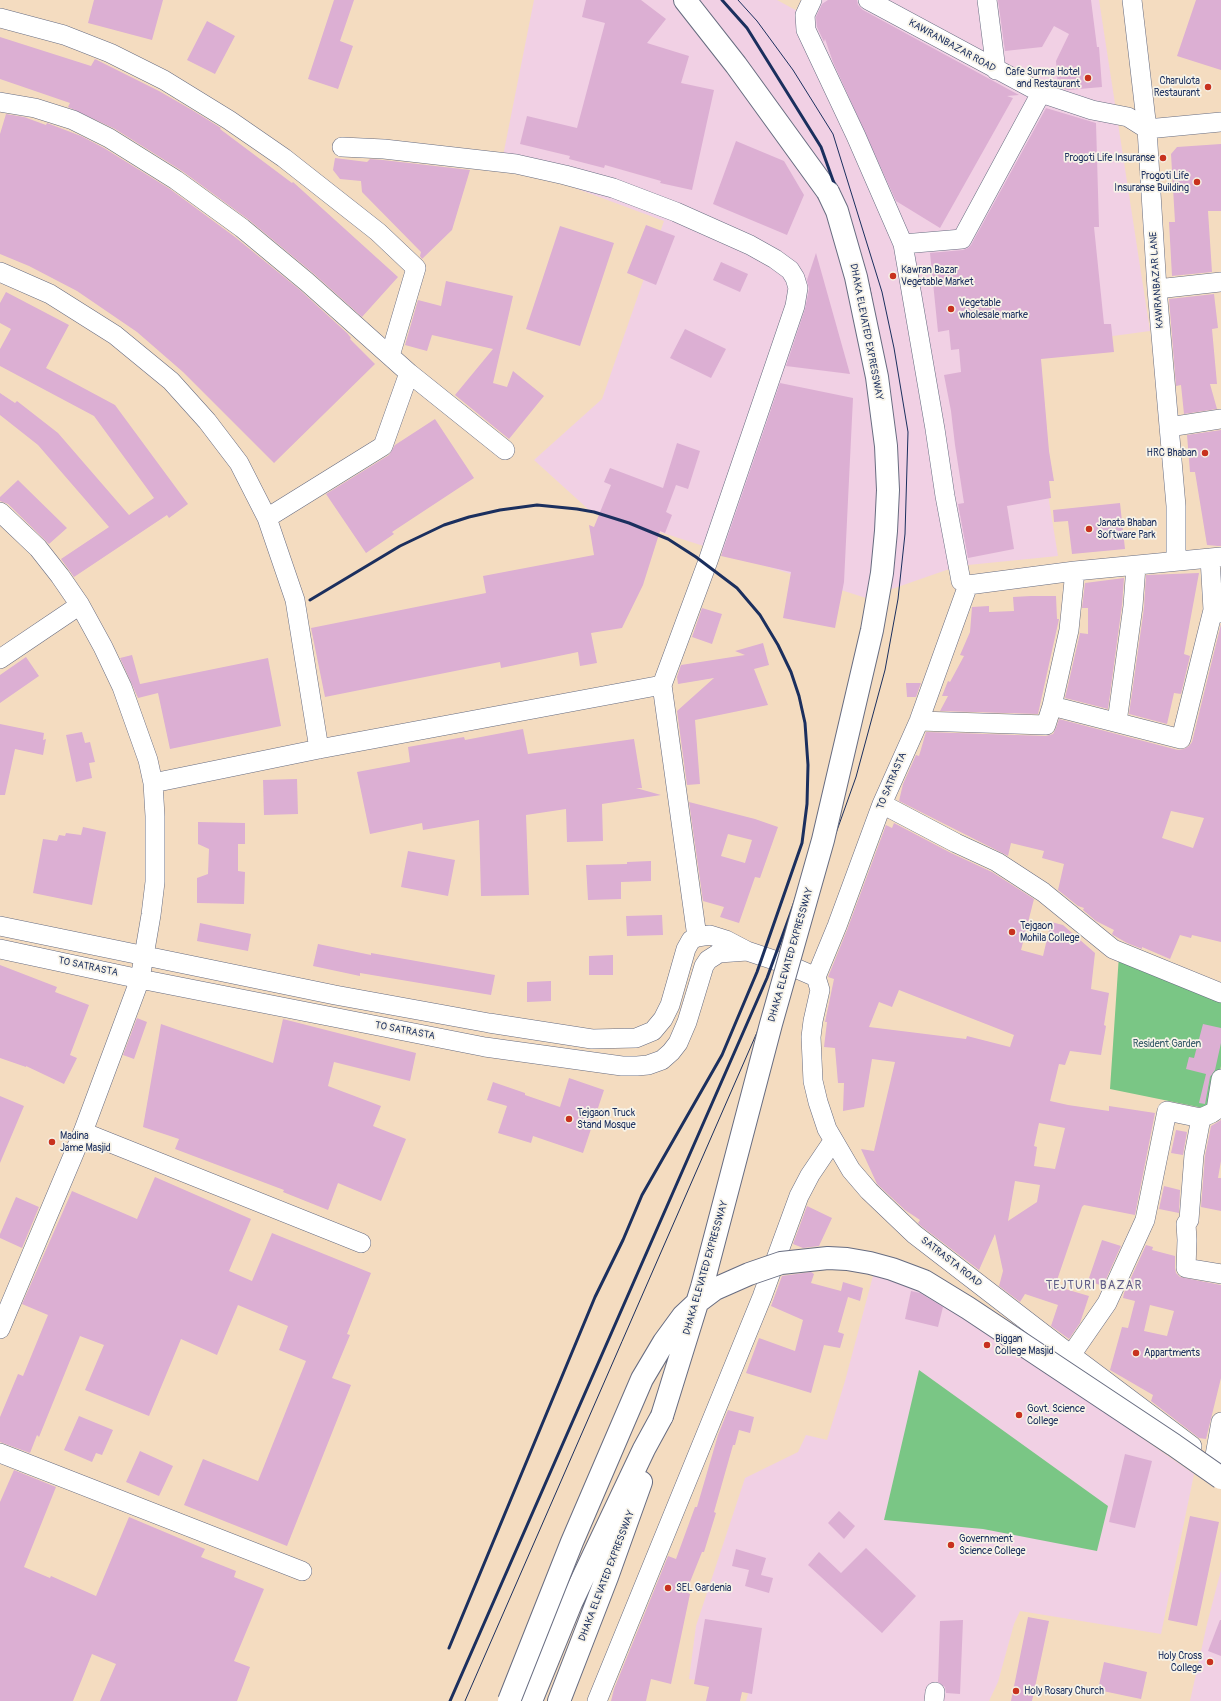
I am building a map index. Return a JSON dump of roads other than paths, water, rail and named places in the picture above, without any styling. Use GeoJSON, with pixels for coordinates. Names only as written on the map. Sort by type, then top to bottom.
{"type":"FeatureCollection","features":[{"type":"Feature","properties":{"kind":"highway","name":"DHAKA ELEVATED EXPRESSWAY"},"geometry":{"type":"LineString","coordinates":[[559,1701],[636,1500],[702,1287],[771,1024],[823,840],[872,630],[882,573],[886,531],[888,490],[886,446],[877,377],[856,277],[837,211],[828,192],[736,65],[684,0]]}},
{"type":"Feature","properties":{"kind":"highway"},"geometry":{"type":"LineString","coordinates":[[509,1701],[572,1542],[625,1418],[642,1379],[664,1342],[683,1316],[715,1289],[749,1274],[781,1263],[828,1258],[847,1259],[892,1269],[924,1281],[974,1312],[1174,1445],[1219,1469]]}},
{"type":"Feature","properties":{"kind":"highway"},"geometry":{"type":"LineString","coordinates":[[531,1701],[571,1603],[644,1449],[662,1416]]}},
{"type":"Feature","properties":{"kind":"street"},"geometry":{"type":"LineString","coordinates":[[812,0],[805,14],[806,30],[856,136],[903,244],[961,581],[968,585],[1075,571],[1215,557],[1217,612],[1181,739],[1052,706]]}},
{"type":"Feature","properties":{"kind":"street","name":"KAWRANBAZAR ROAD"},"geometry":{"type":"LineString","coordinates":[[868,0],[1041,93],[1092,110],[1128,117],[1147,129]]}},
{"type":"Feature","properties":{"kind":"street"},"geometry":{"type":"LineString","coordinates":[[987,0],[996,70]]}},
{"type":"Feature","properties":{"kind":"street","name":"KAWRANBAZAR LANE"},"geometry":{"type":"LineString","coordinates":[[1132,0],[1147,129],[1157,289],[1176,506],[1176,561]]}},
{"type":"Feature","properties":{"kind":"street"},"geometry":{"type":"LineString","coordinates":[[0,18],[64,35],[110,52],[164,80],[229,120],[284,158],[378,232],[416,268],[390,356]]}},
{"type":"Feature","properties":{"kind":"street"},"geometry":{"type":"LineString","coordinates":[[903,244],[962,240],[1041,93]]}},
{"type":"Feature","properties":{"kind":"street"},"geometry":{"type":"LineString","coordinates":[[0,102],[35,108],[73,120],[109,138],[176,180],[242,228],[307,282],[410,373],[505,450]]}},
{"type":"Feature","properties":{"kind":"street"},"geometry":{"type":"LineString","coordinates":[[1147,129],[1221,122]]}},
{"type":"Feature","properties":{"kind":"street"},"geometry":{"type":"LineString","coordinates":[[342,147],[384,149],[516,164],[613,188],[676,212],[750,245],[775,259],[790,270],[795,278],[798,288],[795,306],[708,561],[662,685],[697,937]]}},
{"type":"Feature","properties":{"kind":"street"},"geometry":{"type":"LineString","coordinates":[[0,272],[50,294],[115,335],[171,381],[207,421],[240,463],[267,518],[295,600],[319,749]]}},
{"type":"Feature","properties":{"kind":"street"},"geometry":{"type":"LineString","coordinates":[[1157,289],[1221,282]]}},
{"type":"Feature","properties":{"kind":"street"},"geometry":{"type":"LineString","coordinates":[[267,518],[383,446],[410,373]]}},
{"type":"Feature","properties":{"kind":"street"},"geometry":{"type":"LineString","coordinates":[[1169,427],[1221,419]]}},
{"type":"Feature","properties":{"kind":"street"},"geometry":{"type":"LineString","coordinates":[[0,512],[38,548],[60,576],[80,605],[103,647],[122,688],[148,760],[153,783],[155,816],[155,882],[145,956],[140,979],[83,1132],[0,1330]]}},
{"type":"Feature","properties":{"kind":"street"},"geometry":{"type":"LineString","coordinates":[[1117,722],[1133,606],[1136,566]]}},
{"type":"Feature","properties":{"kind":"street"},"geometry":{"type":"LineString","coordinates":[[918,721],[1046,725],[1052,706],[1069,630],[1075,571]]}},
{"type":"Feature","properties":{"kind":"street","name":"TO SATRASTA"},"geometry":{"type":"LineString","coordinates":[[816,977],[837,926],[882,804],[918,721],[968,585]]}},
{"type":"Feature","properties":{"kind":"street"},"geometry":{"type":"LineString","coordinates":[[0,659],[80,605]]}},
{"type":"Feature","properties":{"kind":"street"},"geometry":{"type":"LineString","coordinates":[[153,783],[319,749],[662,685]]}},
{"type":"Feature","properties":{"kind":"street"},"geometry":{"type":"LineString","coordinates":[[882,804],[956,843],[997,862],[1043,892],[1113,949],[1221,993]]}},
{"type":"Feature","properties":{"kind":"street"},"geometry":{"type":"LineString","coordinates":[[0,926],[335,995],[489,1024],[592,1039],[636,1038],[653,1031],[670,1005],[686,949],[691,940],[697,937],[710,935],[726,940],[747,951],[786,964],[816,977]]}},
{"type":"Feature","properties":{"kind":"street","name":"TO SATRASTA"},"geometry":{"type":"LineString","coordinates":[[0,949],[140,979],[485,1047],[622,1066],[648,1065],[662,1060],[671,1052],[678,1043],[687,1022],[704,966],[708,960],[719,953],[747,951]]}},
{"type":"Feature","properties":{"kind":"street","name":"SATRASTA ROAD"},"geometry":{"type":"LineString","coordinates":[[816,977],[820,990],[811,1037],[813,1081],[818,1102],[827,1129],[833,1141],[852,1170],[869,1191],[914,1234],[1219,1469]]}},
{"type":"Feature","properties":{"kind":"street"},"geometry":{"type":"LineString","coordinates":[[485,1047],[489,1024]]}},
{"type":"Feature","properties":{"kind":"street"},"geometry":{"type":"LineString","coordinates":[[636,1038],[637,1066]]}},
{"type":"Feature","properties":{"kind":"street"},"geometry":{"type":"LineString","coordinates":[[1071,1355],[1107,1303],[1145,1220],[1167,1111],[1201,1118],[1216,1110],[1221,1079]]}},
{"type":"Feature","properties":{"kind":"street"},"geometry":{"type":"LineString","coordinates":[[1201,1118],[1193,1167],[1189,1220],[1186,1224],[1188,1240],[1186,1268],[1221,1274]]}},
{"type":"Feature","properties":{"kind":"street"},"geometry":{"type":"LineString","coordinates":[[83,1132],[361,1243]]}},
{"type":"Feature","properties":{"kind":"street"},"geometry":{"type":"LineString","coordinates":[[597,1701],[762,1297],[799,1196],[810,1175],[833,1141]]}},
{"type":"Feature","properties":{"kind":"street"},"geometry":{"type":"LineString","coordinates":[[1219,1469],[1221,1422]]}},
{"type":"Feature","properties":{"kind":"street"},"geometry":{"type":"LineString","coordinates":[[0,1453],[302,1571]]}},
{"type":"Feature","properties":{"kind":"tram line"},"geometry":{"type":"LineString","coordinates":[[465,1701],[779,982],[825,864],[856,777],[885,670],[898,599],[905,534],[908,432],[894,348],[882,292],[833,134],[793,70],[757,21],[738,0]]}},
{"type":"Feature","properties":{"kind":"railway"},"geometry":{"type":"LineString","coordinates":[[450,1701],[767,978],[842,773],[871,667],[886,600],[894,533],[894,434],[869,289],[859,253],[821,147],[747,28],[722,0]]}},
{"type":"Feature","properties":{"kind":"railway"},"geometry":{"type":"LineString","coordinates":[[310,600],[400,546],[444,525],[469,517],[500,510],[537,505],[594,512],[629,523],[668,539],[696,557],[737,588],[760,615],[778,645],[791,672],[799,696],[805,723],[808,765],[807,804],[802,843],[757,972],[722,1055],[642,1195],[623,1240],[595,1297],[449,1648]]}},
{"type":"Feature","properties":{"kind":"place","name":"Cafe Surma Hotel and Restaurant"},"geometry":{"type":"Point","coordinates":[1088,78]}},
{"type":"Feature","properties":{"kind":"place","name":"Charulota Restaurant"},"geometry":{"type":"Point","coordinates":[1208,87]}},
{"type":"Feature","properties":{"kind":"place","name":"Progoti Life Insuranse"},"geometry":{"type":"Point","coordinates":[1163,158]}},
{"type":"Feature","properties":{"kind":"place","name":"Progoti Life Insuranse Building"},"geometry":{"type":"Point","coordinates":[1197,182]}},
{"type":"Feature","properties":{"kind":"place","name":"Kawran Bazar Vegetable Market"},"geometry":{"type":"Point","coordinates":[893,276]}},
{"type":"Feature","properties":{"kind":"place","name":"Vegetable wholesale marke"},"geometry":{"type":"Point","coordinates":[951,309]}},
{"type":"Feature","properties":{"kind":"place","name":"HRC Bhaban"},"geometry":{"type":"Point","coordinates":[1205,453]}},
{"type":"Feature","properties":{"kind":"place","name":"Janata Bhaban Software Park"},"geometry":{"type":"Point","coordinates":[1089,529]}},
{"type":"Feature","properties":{"kind":"place","name":"Tejgaon Mohila College"},"geometry":{"type":"Point","coordinates":[1012,932]}},
{"type":"Feature","properties":{"kind":"place","name":"Tejgaon Truck Stand Mosque"},"geometry":{"type":"Point","coordinates":[569,1119]}},
{"type":"Feature","properties":{"kind":"place","name":"Madina Jame Masjid"},"geometry":{"type":"Point","coordinates":[52,1142]}},
{"type":"Feature","properties":{"kind":"place","name":"Biggan College Masjid"},"geometry":{"type":"Point","coordinates":[987,1345]}},
{"type":"Feature","properties":{"kind":"place","name":"Appartments"},"geometry":{"type":"Point","coordinates":[1136,1353]}},
{"type":"Feature","properties":{"kind":"place","name":"Govt. Science College"},"geometry":{"type":"Point","coordinates":[1019,1415]}},
{"type":"Feature","properties":{"kind":"place","name":"Government Science College"},"geometry":{"type":"Point","coordinates":[951,1545]}},
{"type":"Feature","properties":{"kind":"place","name":"SEL Gardenia"},"geometry":{"type":"Point","coordinates":[668,1588]}},
{"type":"Feature","properties":{"kind":"place","name":"Holy Cross College"},"geometry":{"type":"Point","coordinates":[1210,1662]}},
{"type":"Feature","properties":{"kind":"place","name":"Holy Rosary Church"},"geometry":{"type":"Point","coordinates":[1016,1691]}},
{"type":"Feature","properties":{"kind":"district","name":"TEJTURI BAZAR"},"geometry":{"type":"Point","coordinates":[1094,1286]}},
{"type":"Feature","properties":{"kind":"park label","name":"Resident Garden"},"geometry":{"type":"Point","coordinates":[1167,1044]}}]}
